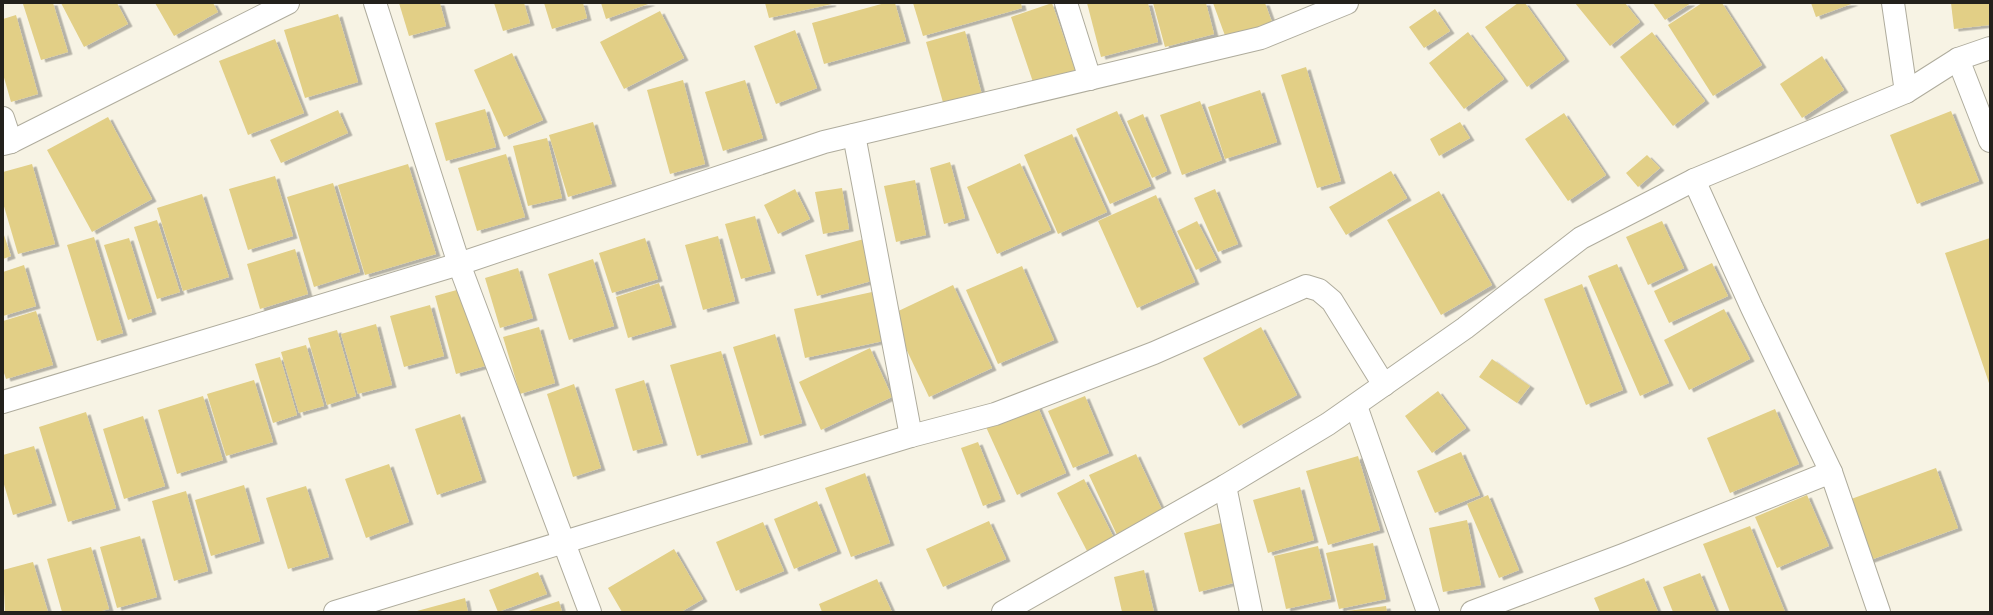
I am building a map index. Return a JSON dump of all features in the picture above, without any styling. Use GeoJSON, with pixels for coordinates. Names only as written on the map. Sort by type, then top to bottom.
{"type":"FeatureCollection","features":[{"type":"Feature","properties":{"kind":"street"},"geometry":{"type":"LineString","coordinates":[[3,118],[7,143],[288,3]]}},
{"type":"Feature","properties":{"kind":"street"},"geometry":{"type":"LineString","coordinates":[[375,3],[459,264],[565,542],[590,612]]}},
{"type":"Feature","properties":{"kind":"street"},"geometry":{"type":"LineString","coordinates":[[1066,3],[1090,78]]}},
{"type":"Feature","properties":{"kind":"street"},"geometry":{"type":"LineString","coordinates":[[3,402],[459,264],[824,142],[1261,38],[1347,3]]}},
{"type":"Feature","properties":{"kind":"street"},"geometry":{"type":"LineString","coordinates":[[1893,3],[1906,92]]}},
{"type":"Feature","properties":{"kind":"street"},"geometry":{"type":"LineString","coordinates":[[1003,612],[1023,606],[1356,406],[1465,328],[1581,238],[1694,180],[1906,92],[1958,59],[1990,48]]}},
{"type":"Feature","properties":{"kind":"street"},"geometry":{"type":"LineString","coordinates":[[1958,59],[1990,141]]}},
{"type":"Feature","properties":{"kind":"street"},"geometry":{"type":"LineString","coordinates":[[854,135],[911,436]]}},
{"type":"Feature","properties":{"kind":"street"},"geometry":{"type":"LineString","coordinates":[[1694,180],[1752,308],[1831,472],[1879,612]]}},
{"type":"Feature","properties":{"kind":"street"},"geometry":{"type":"LineString","coordinates":[[335,612],[911,436],[995,414],[1154,354],[1306,286],[1318,290],[1332,301],[1384,385]]}},
{"type":"Feature","properties":{"kind":"street"},"geometry":{"type":"LineString","coordinates":[[1356,406],[1428,612]]}},
{"type":"Feature","properties":{"kind":"street"},"geometry":{"type":"LineString","coordinates":[[1472,612],[1623,555],[1831,472]]}},
{"type":"Feature","properties":{"kind":"street"},"geometry":{"type":"LineString","coordinates":[[1225,486],[1250,612]]}},
{"type":"Feature","properties":{"kind":"building"},"geometry":{"type":"Polygon","coordinates":[[[53,3],[68,52],[41,60],[23,4],[53,3]]]}},
{"type":"Feature","properties":{"kind":"building"},"geometry":{"type":"Polygon","coordinates":[[[61,3],[117,3],[128,24],[84,47],[61,3]]]}},
{"type":"Feature","properties":{"kind":"building"},"geometry":{"type":"Polygon","coordinates":[[[155,3],[213,3],[218,12],[174,36],[155,3]]]}},
{"type":"Feature","properties":{"kind":"building"},"geometry":{"type":"Polygon","coordinates":[[[399,3],[440,3],[446,26],[409,36],[399,3]]]}},
{"type":"Feature","properties":{"kind":"building"},"geometry":{"type":"Polygon","coordinates":[[[494,3],[524,3],[530,23],[503,31],[494,3]]]}},
{"type":"Feature","properties":{"kind":"building"},"geometry":{"type":"Polygon","coordinates":[[[544,3],[583,3],[587,18],[552,29],[544,3]]]}},
{"type":"Feature","properties":{"kind":"building"},"geometry":{"type":"Polygon","coordinates":[[[601,3],[651,3],[606,19],[601,3]]]}},
{"type":"Feature","properties":{"kind":"building"},"geometry":{"type":"Polygon","coordinates":[[[765,3],[831,3],[832,4],[769,18],[765,3]]]}},
{"type":"Feature","properties":{"kind":"building"},"geometry":{"type":"Polygon","coordinates":[[[885,3],[895,3],[906,41],[824,64],[812,23],[885,3]]]}},
{"type":"Feature","properties":{"kind":"building"},"geometry":{"type":"Polygon","coordinates":[[[913,3],[1021,3],[1022,8],[923,36],[913,3]]]}},
{"type":"Feature","properties":{"kind":"building"},"geometry":{"type":"Polygon","coordinates":[[[1052,3],[1075,70],[1034,85],[1011,17],[1052,3]]]}},
{"type":"Feature","properties":{"kind":"building"},"geometry":{"type":"Polygon","coordinates":[[[1087,3],[1148,3],[1158,42],[1101,57],[1087,3]]]}},
{"type":"Feature","properties":{"kind":"building"},"geometry":{"type":"Polygon","coordinates":[[[1153,3],[1206,3],[1214,34],[1165,47],[1153,3]]]}},
{"type":"Feature","properties":{"kind":"building"},"geometry":{"type":"Polygon","coordinates":[[[1213,3],[1265,3],[1273,25],[1227,41],[1213,3]]]}},
{"type":"Feature","properties":{"kind":"building"},"geometry":{"type":"Polygon","coordinates":[[[1518,3],[1525,3],[1565,59],[1527,87],[1485,27],[1518,3]]]}},
{"type":"Feature","properties":{"kind":"building"},"geometry":{"type":"Polygon","coordinates":[[[1575,3],[1625,3],[1640,22],[1610,46],[1575,3]]]}},
{"type":"Feature","properties":{"kind":"building"},"geometry":{"type":"Polygon","coordinates":[[[1653,3],[1691,3],[1665,20],[1653,3]]]}},
{"type":"Feature","properties":{"kind":"building"},"geometry":{"type":"Polygon","coordinates":[[[1702,3],[1722,3],[1762,65],[1713,96],[1668,25],[1702,3]]]}},
{"type":"Feature","properties":{"kind":"building"},"geometry":{"type":"Polygon","coordinates":[[[1811,3],[1854,3],[1816,17],[1811,3]]]}},
{"type":"Feature","properties":{"kind":"building"},"geometry":{"type":"Polygon","coordinates":[[[1951,3],[1990,3],[1990,25],[1954,29],[1951,3]]]}},
{"type":"Feature","properties":{"kind":"building"},"geometry":{"type":"Polygon","coordinates":[[[1435,9],[1450,31],[1424,48],[1409,27],[1435,9]]]}},
{"type":"Feature","properties":{"kind":"building"},"geometry":{"type":"Polygon","coordinates":[[[660,11],[684,58],[624,89],[600,42],[660,11]]]}},
{"type":"Feature","properties":{"kind":"building"},"geometry":{"type":"Polygon","coordinates":[[[338,14],[358,82],[305,98],[284,30],[338,14]]]}},
{"type":"Feature","properties":{"kind":"building"},"geometry":{"type":"Polygon","coordinates":[[[16,15],[38,94],[11,102],[3,74],[3,19],[16,15]]]}},
{"type":"Feature","properties":{"kind":"building"},"geometry":{"type":"Polygon","coordinates":[[[795,30],[817,88],[776,104],[754,46],[795,30]]]}},
{"type":"Feature","properties":{"kind":"building"},"geometry":{"type":"Polygon","coordinates":[[[965,31],[982,95],[944,106],[926,42],[965,31]]]}},
{"type":"Feature","properties":{"kind":"building"},"geometry":{"type":"Polygon","coordinates":[[[1468,32],[1504,79],[1464,109],[1429,63],[1468,32]]]}},
{"type":"Feature","properties":{"kind":"building"},"geometry":{"type":"Polygon","coordinates":[[[1652,32],[1705,101],[1673,126],[1620,57],[1652,32]]]}},
{"type":"Feature","properties":{"kind":"building"},"geometry":{"type":"Polygon","coordinates":[[[275,39],[304,113],[248,135],[219,61],[275,39]]]}},
{"type":"Feature","properties":{"kind":"building"},"geometry":{"type":"Polygon","coordinates":[[[512,53],[543,120],[504,137],[474,70],[512,53]]]}},
{"type":"Feature","properties":{"kind":"building"},"geometry":{"type":"Polygon","coordinates":[[[1822,56],[1844,90],[1802,118],[1780,84],[1822,56]]]}},
{"type":"Feature","properties":{"kind":"building"},"geometry":{"type":"Polygon","coordinates":[[[1306,67],[1341,181],[1317,188],[1281,75],[1306,67]]]}},
{"type":"Feature","properties":{"kind":"building"},"geometry":{"type":"Polygon","coordinates":[[[683,80],[705,164],[670,174],[647,90],[683,80]]]}},
{"type":"Feature","properties":{"kind":"building"},"geometry":{"type":"Polygon","coordinates":[[[745,80],[763,138],[723,151],[705,92],[745,80]]]}},
{"type":"Feature","properties":{"kind":"building"},"geometry":{"type":"Polygon","coordinates":[[[1260,90],[1277,142],[1225,159],[1208,107],[1260,90]]]}},
{"type":"Feature","properties":{"kind":"building"},"geometry":{"type":"Polygon","coordinates":[[[1200,101],[1222,160],[1182,175],[1160,115],[1200,101]]]}},
{"type":"Feature","properties":{"kind":"building"},"geometry":{"type":"Polygon","coordinates":[[[485,109],[496,147],[446,161],[435,123],[485,109]]]}},
{"type":"Feature","properties":{"kind":"building"},"geometry":{"type":"Polygon","coordinates":[[[338,110],[348,133],[281,163],[270,140],[338,110]]]}},
{"type":"Feature","properties":{"kind":"building"},"geometry":{"type":"Polygon","coordinates":[[[1117,111],[1151,186],[1110,204],[1076,129],[1117,111]]]}},
{"type":"Feature","properties":{"kind":"building"},"geometry":{"type":"Polygon","coordinates":[[[1951,111],[1979,181],[1917,204],[1890,135],[1951,111]]]}},
{"type":"Feature","properties":{"kind":"building"},"geometry":{"type":"Polygon","coordinates":[[[1564,113],[1606,175],[1568,201],[1525,139],[1564,113]]]}},
{"type":"Feature","properties":{"kind":"building"},"geometry":{"type":"Polygon","coordinates":[[[1143,114],[1167,171],[1152,178],[1127,121],[1143,114]]]}},
{"type":"Feature","properties":{"kind":"building"},"geometry":{"type":"Polygon","coordinates":[[[108,117],[152,199],[92,232],[47,150],[108,117]]]}},
{"type":"Feature","properties":{"kind":"building"},"geometry":{"type":"Polygon","coordinates":[[[593,122],[612,184],[568,197],[549,135],[593,122]]]}},
{"type":"Feature","properties":{"kind":"building"},"geometry":{"type":"Polygon","coordinates":[[[1460,122],[1470,138],[1439,156],[1430,139],[1460,122]]]}},
{"type":"Feature","properties":{"kind":"building"},"geometry":{"type":"Polygon","coordinates":[[[1072,134],[1107,212],[1058,234],[1024,155],[1072,134]]]}},
{"type":"Feature","properties":{"kind":"building"},"geometry":{"type":"Polygon","coordinates":[[[547,138],[562,198],[528,206],[513,146],[547,138]]]}},
{"type":"Feature","properties":{"kind":"building"},"geometry":{"type":"Polygon","coordinates":[[[506,154],[525,217],[477,231],[458,168],[506,154]]]}},
{"type":"Feature","properties":{"kind":"building"},"geometry":{"type":"Polygon","coordinates":[[[1647,155],[1660,168],[1638,187],[1626,173],[1647,155]]]}},
{"type":"Feature","properties":{"kind":"building"},"geometry":{"type":"Polygon","coordinates":[[[950,162],[965,218],[944,224],[930,168],[950,162]]]}},
{"type":"Feature","properties":{"kind":"building"},"geometry":{"type":"Polygon","coordinates":[[[1020,163],[1051,230],[997,254],[967,187],[1020,163]]]}},
{"type":"Feature","properties":{"kind":"building"},"geometry":{"type":"Polygon","coordinates":[[[32,164],[55,244],[18,254],[3,203],[3,172],[32,164]]]}},
{"type":"Feature","properties":{"kind":"building"},"geometry":{"type":"Polygon","coordinates":[[[408,164],[436,254],[365,275],[338,185],[408,164]]]}},
{"type":"Feature","properties":{"kind":"building"},"geometry":{"type":"Polygon","coordinates":[[[1391,171],[1407,198],[1346,235],[1329,207],[1391,171]]]}},
{"type":"Feature","properties":{"kind":"building"},"geometry":{"type":"Polygon","coordinates":[[[275,176],[293,236],[248,250],[229,189],[275,176]]]}},
{"type":"Feature","properties":{"kind":"building"},"geometry":{"type":"Polygon","coordinates":[[[915,180],[926,235],[896,242],[884,186],[915,180]]]}},
{"type":"Feature","properties":{"kind":"building"},"geometry":{"type":"Polygon","coordinates":[[[333,183],[360,272],[314,287],[287,197],[333,183]]]}},
{"type":"Feature","properties":{"kind":"building"},"geometry":{"type":"Polygon","coordinates":[[[842,188],[849,229],[823,234],[815,192],[842,188]]]}},
{"type":"Feature","properties":{"kind":"building"},"geometry":{"type":"Polygon","coordinates":[[[795,189],[810,219],[778,234],[764,205],[795,189]]]}},
{"type":"Feature","properties":{"kind":"building"},"geometry":{"type":"Polygon","coordinates":[[[1215,189],[1238,244],[1218,252],[1194,198],[1215,189]]]}},
{"type":"Feature","properties":{"kind":"building"},"geometry":{"type":"Polygon","coordinates":[[[1439,191],[1492,285],[1441,315],[1387,220],[1439,191]]]}},
{"type":"Feature","properties":{"kind":"building"},"geometry":{"type":"Polygon","coordinates":[[[202,194],[229,277],[183,291],[157,208],[202,194]]]}},
{"type":"Feature","properties":{"kind":"building"},"geometry":{"type":"Polygon","coordinates":[[[1156,195],[1195,282],[1137,308],[1098,221],[1156,195]]]}},
{"type":"Feature","properties":{"kind":"building"},"geometry":{"type":"Polygon","coordinates":[[[755,216],[771,271],[741,279],[725,224],[755,216]]]}},
{"type":"Feature","properties":{"kind":"building"},"geometry":{"type":"Polygon","coordinates":[[[157,220],[180,292],[157,299],[134,227],[157,220]]]}},
{"type":"Feature","properties":{"kind":"building"},"geometry":{"type":"Polygon","coordinates":[[[1197,221],[1217,260],[1196,270],[1177,231],[1197,221]]]}},
{"type":"Feature","properties":{"kind":"building"},"geometry":{"type":"Polygon","coordinates":[[[1662,221],[1684,268],[1648,285],[1626,237],[1662,221]]]}},
{"type":"Feature","properties":{"kind":"building"},"geometry":{"type":"Polygon","coordinates":[[[3,232],[11,256],[3,259],[3,232]]]}},
{"type":"Feature","properties":{"kind":"building"},"geometry":{"type":"Polygon","coordinates":[[[718,236],[735,301],[703,310],[685,245],[718,236]]]}},
{"type":"Feature","properties":{"kind":"building"},"geometry":{"type":"Polygon","coordinates":[[[94,237],[123,333],[97,341],[67,245],[94,237]]]}},
{"type":"Feature","properties":{"kind":"building"},"geometry":{"type":"Polygon","coordinates":[[[129,238],[152,312],[128,320],[104,245],[129,238]]]}},
{"type":"Feature","properties":{"kind":"building"},"geometry":{"type":"Polygon","coordinates":[[[645,238],[658,279],[612,293],[599,253],[645,238]]]}},
{"type":"Feature","properties":{"kind":"building"},"geometry":{"type":"Polygon","coordinates":[[[1990,238],[1990,386],[1945,253],[1990,238]]]}},
{"type":"Feature","properties":{"kind":"building"},"geometry":{"type":"Polygon","coordinates":[[[864,239],[875,280],[817,296],[805,255],[864,239]]]}},
{"type":"Feature","properties":{"kind":"building"},"geometry":{"type":"Polygon","coordinates":[[[295,249],[308,294],[260,309],[247,264],[295,249]]]}},
{"type":"Feature","properties":{"kind":"building"},"geometry":{"type":"Polygon","coordinates":[[[593,259],[614,326],[569,340],[548,274],[593,259]]]}},
{"type":"Feature","properties":{"kind":"building"},"geometry":{"type":"Polygon","coordinates":[[[1712,263],[1728,296],[1669,323],[1654,291],[1712,263]]]}},
{"type":"Feature","properties":{"kind":"building"},"geometry":{"type":"Polygon","coordinates":[[[1617,264],[1669,383],[1640,396],[1588,276],[1617,264]]]}},
{"type":"Feature","properties":{"kind":"building"},"geometry":{"type":"Polygon","coordinates":[[[24,265],[36,306],[3,316],[3,272],[24,265]]]}},
{"type":"Feature","properties":{"kind":"building"},"geometry":{"type":"Polygon","coordinates":[[[1022,266],[1054,340],[998,364],[966,290],[1022,266]]]}},
{"type":"Feature","properties":{"kind":"building"},"geometry":{"type":"Polygon","coordinates":[[[518,268],[533,318],[500,328],[485,278],[518,268]]]}},
{"type":"Feature","properties":{"kind":"building"},"geometry":{"type":"Polygon","coordinates":[[[659,283],[672,325],[628,338],[616,297],[659,283]]]}},
{"type":"Feature","properties":{"kind":"building"},"geometry":{"type":"Polygon","coordinates":[[[1582,284],[1623,390],[1586,405],[1544,299],[1582,284]]]}},
{"type":"Feature","properties":{"kind":"building"},"geometry":{"type":"Polygon","coordinates":[[[953,285],[992,368],[929,397],[890,315],[953,285]]]}},
{"type":"Feature","properties":{"kind":"building"},"geometry":{"type":"Polygon","coordinates":[[[464,288],[485,366],[456,374],[435,296],[464,288]]]}},
{"type":"Feature","properties":{"kind":"building"},"geometry":{"type":"Polygon","coordinates":[[[872,292],[883,341],[805,358],[794,309],[872,292]]]}},
{"type":"Feature","properties":{"kind":"building"},"geometry":{"type":"Polygon","coordinates":[[[430,305],[444,356],[404,367],[390,316],[430,305]]]}},
{"type":"Feature","properties":{"kind":"building"},"geometry":{"type":"Polygon","coordinates":[[[1724,309],[1750,359],[1689,390],[1664,340],[1724,309]]]}},
{"type":"Feature","properties":{"kind":"building"},"geometry":{"type":"Polygon","coordinates":[[[36,311],[53,365],[6,379],[3,370],[3,321],[36,311]]]}},
{"type":"Feature","properties":{"kind":"building"},"geometry":{"type":"Polygon","coordinates":[[[376,324],[392,385],[358,394],[341,334],[376,324]]]}},
{"type":"Feature","properties":{"kind":"building"},"geometry":{"type":"Polygon","coordinates":[[[539,327],[555,383],[520,394],[503,337],[539,327]]]}},
{"type":"Feature","properties":{"kind":"building"},"geometry":{"type":"Polygon","coordinates":[[[1261,327],[1297,395],[1239,426],[1203,358],[1261,327]]]}},
{"type":"Feature","properties":{"kind":"building"},"geometry":{"type":"Polygon","coordinates":[[[337,330],[356,396],[327,405],[308,338],[337,330]]]}},
{"type":"Feature","properties":{"kind":"building"},"geometry":{"type":"Polygon","coordinates":[[[775,334],[802,423],[760,436],[733,347],[775,334]]]}},
{"type":"Feature","properties":{"kind":"building"},"geometry":{"type":"Polygon","coordinates":[[[306,345],[324,406],[299,413],[281,352],[306,345]]]}},
{"type":"Feature","properties":{"kind":"building"},"geometry":{"type":"Polygon","coordinates":[[[870,348],[892,397],[821,430],[799,382],[870,348]]]}},
{"type":"Feature","properties":{"kind":"building"},"geometry":{"type":"Polygon","coordinates":[[[721,351],[748,442],[697,456],[670,365],[721,351]]]}},
{"type":"Feature","properties":{"kind":"building"},"geometry":{"type":"Polygon","coordinates":[[[280,357],[297,415],[273,423],[255,364],[280,357]]]}},
{"type":"Feature","properties":{"kind":"building"},"geometry":{"type":"Polygon","coordinates":[[[1492,359],[1530,386],[1517,403],[1479,377],[1492,359]]]}},
{"type":"Feature","properties":{"kind":"building"},"geometry":{"type":"Polygon","coordinates":[[[254,380],[273,442],[226,456],[207,394],[254,380]]]}},
{"type":"Feature","properties":{"kind":"building"},"geometry":{"type":"Polygon","coordinates":[[[644,380],[663,443],[633,451],[615,389],[644,380]]]}},
{"type":"Feature","properties":{"kind":"building"},"geometry":{"type":"Polygon","coordinates":[[[574,384],[601,468],[573,477],[547,394],[574,384]]]}},
{"type":"Feature","properties":{"kind":"building"},"geometry":{"type":"Polygon","coordinates":[[[1438,391],[1466,428],[1432,453],[1405,416],[1438,391]]]}},
{"type":"Feature","properties":{"kind":"building"},"geometry":{"type":"Polygon","coordinates":[[[203,396],[223,460],[177,474],[158,410],[203,396]]]}},
{"type":"Feature","properties":{"kind":"building"},"geometry":{"type":"Polygon","coordinates":[[[1085,396],[1109,453],[1073,468],[1048,411],[1085,396]]]}},
{"type":"Feature","properties":{"kind":"building"},"geometry":{"type":"Polygon","coordinates":[[[1037,405],[1066,473],[1017,495],[986,427],[1037,405]]]}},
{"type":"Feature","properties":{"kind":"building"},"geometry":{"type":"Polygon","coordinates":[[[1775,409],[1799,464],[1730,493],[1707,438],[1775,409]]]}},
{"type":"Feature","properties":{"kind":"building"},"geometry":{"type":"Polygon","coordinates":[[[86,412],[116,508],[68,522],[39,427],[86,412]]]}},
{"type":"Feature","properties":{"kind":"building"},"geometry":{"type":"Polygon","coordinates":[[[460,414],[482,480],[437,495],[415,429],[460,414]]]}},
{"type":"Feature","properties":{"kind":"building"},"geometry":{"type":"Polygon","coordinates":[[[143,416],[165,486],[124,499],[103,429],[143,416]]]}},
{"type":"Feature","properties":{"kind":"building"},"geometry":{"type":"Polygon","coordinates":[[[978,442],[1001,499],[983,506],[961,448],[978,442]]]}},
{"type":"Feature","properties":{"kind":"building"},"geometry":{"type":"Polygon","coordinates":[[[34,446],[52,503],[13,515],[3,481],[3,455],[34,446]]]}},
{"type":"Feature","properties":{"kind":"building"},"geometry":{"type":"Polygon","coordinates":[[[1461,452],[1480,495],[1435,513],[1417,471],[1461,452]]]}},
{"type":"Feature","properties":{"kind":"building"},"geometry":{"type":"Polygon","coordinates":[[[1136,454],[1164,514],[1117,535],[1089,475],[1136,454]]]}},
{"type":"Feature","properties":{"kind":"building"},"geometry":{"type":"Polygon","coordinates":[[[1358,456],[1380,530],[1328,545],[1306,471],[1358,456]]]}},
{"type":"Feature","properties":{"kind":"building"},"geometry":{"type":"Polygon","coordinates":[[[389,464],[409,522],[366,538],[345,479],[389,464]]]}},
{"type":"Feature","properties":{"kind":"building"},"geometry":{"type":"Polygon","coordinates":[[[1936,468],[1958,528],[1865,562],[1843,502],[1936,468]]]}},
{"type":"Feature","properties":{"kind":"building"},"geometry":{"type":"Polygon","coordinates":[[[865,473],[890,543],[851,557],[825,488],[865,473]]]}},
{"type":"Feature","properties":{"kind":"building"},"geometry":{"type":"Polygon","coordinates":[[[1084,479],[1114,538],[1087,551],[1057,493],[1084,479]]]}},
{"type":"Feature","properties":{"kind":"building"},"geometry":{"type":"Polygon","coordinates":[[[244,485],[260,541],[211,556],[195,500],[244,485]]]}},
{"type":"Feature","properties":{"kind":"building"},"geometry":{"type":"Polygon","coordinates":[[[306,486],[329,557],[288,569],[266,498],[306,486]]]}},
{"type":"Feature","properties":{"kind":"building"},"geometry":{"type":"Polygon","coordinates":[[[1300,487],[1314,540],[1268,553],[1253,500],[1300,487]]]}},
{"type":"Feature","properties":{"kind":"building"},"geometry":{"type":"Polygon","coordinates":[[[186,491],[208,571],[174,581],[152,501],[186,491]]]}},
{"type":"Feature","properties":{"kind":"building"},"geometry":{"type":"Polygon","coordinates":[[[1488,495],[1519,570],[1499,578],[1467,504],[1488,495]]]}},
{"type":"Feature","properties":{"kind":"building"},"geometry":{"type":"Polygon","coordinates":[[[1807,495],[1829,546],[1777,568],[1755,517],[1807,495]]]}},
{"type":"Feature","properties":{"kind":"building"},"geometry":{"type":"Polygon","coordinates":[[[817,501],[837,551],[794,569],[774,519],[817,501]]]}},
{"type":"Feature","properties":{"kind":"building"},"geometry":{"type":"Polygon","coordinates":[[[1467,520],[1481,585],[1443,592],[1429,528],[1467,520]]]}},
{"type":"Feature","properties":{"kind":"building"},"geometry":{"type":"Polygon","coordinates":[[[989,521],[1006,559],[943,587],[926,549],[989,521]]]}},
{"type":"Feature","properties":{"kind":"building"},"geometry":{"type":"Polygon","coordinates":[[[763,522],[784,571],[736,591],[716,542],[763,522]]]}},
{"type":"Feature","properties":{"kind":"building"},"geometry":{"type":"Polygon","coordinates":[[[1221,523],[1237,582],[1199,592],[1184,533],[1221,523]]]}},
{"type":"Feature","properties":{"kind":"building"},"geometry":{"type":"Polygon","coordinates":[[[1750,526],[1785,612],[1730,612],[1703,544],[1750,526]]]}},
{"type":"Feature","properties":{"kind":"building"},"geometry":{"type":"Polygon","coordinates":[[[140,536],[157,597],[117,608],[100,547],[140,536]]]}},
{"type":"Feature","properties":{"kind":"building"},"geometry":{"type":"Polygon","coordinates":[[[1373,543],[1386,599],[1339,609],[1326,553],[1373,543]]]}},
{"type":"Feature","properties":{"kind":"building"},"geometry":{"type":"Polygon","coordinates":[[[1318,546],[1331,599],[1286,609],[1274,556],[1318,546]]]}},
{"type":"Feature","properties":{"kind":"building"},"geometry":{"type":"Polygon","coordinates":[[[91,547],[109,609],[98,612],[62,612],[47,559],[91,547]]]}},
{"type":"Feature","properties":{"kind":"building"},"geometry":{"type":"Polygon","coordinates":[[[674,549],[703,599],[681,612],[622,612],[608,588],[674,549]]]}},
{"type":"Feature","properties":{"kind":"building"},"geometry":{"type":"Polygon","coordinates":[[[33,562],[48,612],[5,612],[3,570],[33,562]]]}},
{"type":"Feature","properties":{"kind":"building"},"geometry":{"type":"Polygon","coordinates":[[[1144,570],[1154,612],[1122,612],[1114,577],[1144,570]]]}},
{"type":"Feature","properties":{"kind":"building"},"geometry":{"type":"Polygon","coordinates":[[[538,572],[547,594],[498,612],[489,590],[538,572]]]}},
{"type":"Feature","properties":{"kind":"building"},"geometry":{"type":"Polygon","coordinates":[[[1700,573],[1716,612],[1673,612],[1663,587],[1700,573]]]}},
{"type":"Feature","properties":{"kind":"building"},"geometry":{"type":"Polygon","coordinates":[[[1644,578],[1658,612],[1600,612],[1594,598],[1644,578]]]}},
{"type":"Feature","properties":{"kind":"building"},"geometry":{"type":"Polygon","coordinates":[[[877,579],[892,612],[822,612],[819,604],[877,579]]]}},
{"type":"Feature","properties":{"kind":"building"},"geometry":{"type":"Polygon","coordinates":[[[465,598],[468,612],[417,612],[417,611],[465,598]]]}},
{"type":"Feature","properties":{"kind":"building"},"geometry":{"type":"Polygon","coordinates":[[[559,601],[562,612],[525,612],[559,601]]]}},
{"type":"Feature","properties":{"kind":"building"},"geometry":{"type":"Polygon","coordinates":[[[1386,606],[1387,612],[1347,612],[1347,611],[1386,606]]]}}]}
